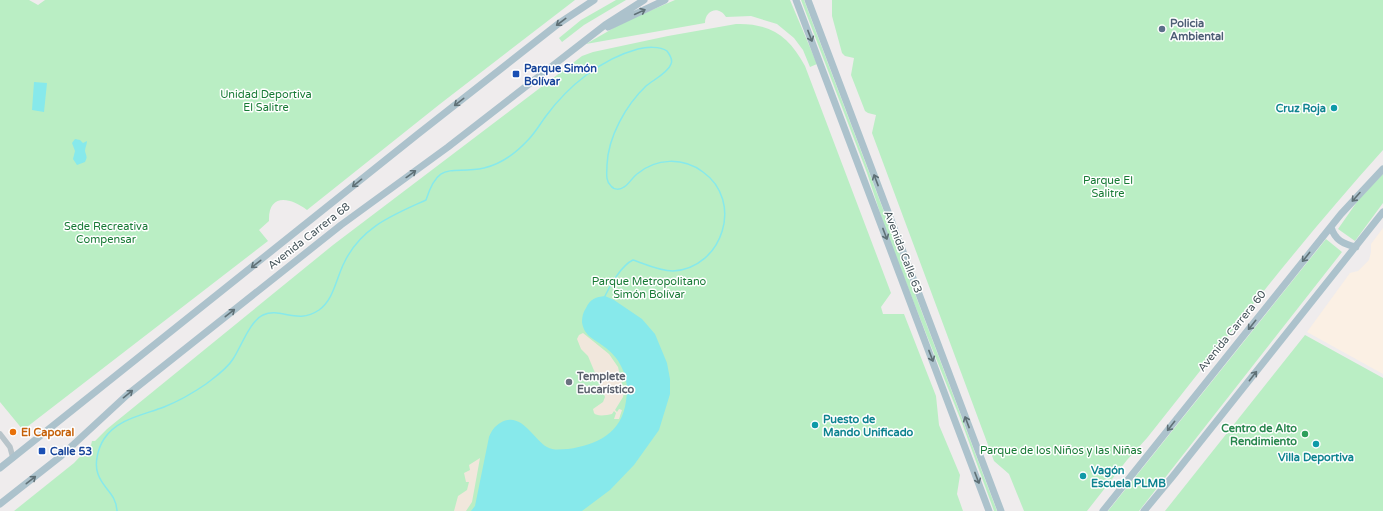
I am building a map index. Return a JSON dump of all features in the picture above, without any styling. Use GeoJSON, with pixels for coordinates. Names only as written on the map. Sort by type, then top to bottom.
{"type":"FeatureCollection","features":[{"type":"Feature","properties":{"kind":"main road","name":"Avenida Carrera 68"},"geometry":{"type":"LineString","coordinates":[[0,468],[423,130],[558,24],[594,0]]}},
{"type":"Feature","properties":{"kind":"main road","name":"Avenida Carrera 68"},"geometry":{"type":"LineString","coordinates":[[0,504],[61,456],[112,408],[341,225],[448,147],[592,34],[644,0]]}},
{"type":"Feature","properties":{"kind":"main road"},"geometry":{"type":"LineString","coordinates":[[592,34],[665,0]]}},
{"type":"Feature","properties":{"kind":"main road","name":"Avenida Calle 63"},"geometry":{"type":"LineString","coordinates":[[796,0],[990,511]]}},
{"type":"Feature","properties":{"kind":"main road","name":"Avenida Calle 63"},"geometry":{"type":"LineString","coordinates":[[809,1],[1001,511]]}},
{"type":"Feature","properties":{"kind":"main road","name":"Avenida Carrera 60"},"geometry":{"type":"LineString","coordinates":[[1103,511],[1341,214],[1383,169]]}},
{"type":"Feature","properties":{"kind":"main road"},"geometry":{"type":"LineString","coordinates":[[877,213],[887,209]]}},
{"type":"Feature","properties":{"kind":"main road"},"geometry":{"type":"LineString","coordinates":[[1144,511],[1383,212]]}},
{"type":"Feature","properties":{"kind":"main road"},"geometry":{"type":"LineString","coordinates":[[1331,227],[1334,235],[1339,241],[1356,247]]}},
{"type":"Feature","properties":{"kind":"street"},"geometry":{"type":"LineString","coordinates":[[0,434],[10,447],[13,458]]}},
{"type":"Feature","properties":{"kind":"shaded area"},"geometry":{"type":"Polygon","coordinates":[[[1383,228],[1383,374],[1307,332],[1350,273],[1358,271],[1369,260],[1371,244],[1383,228]]]}},
{"type":"Feature","properties":{"kind":"green space"},"geometry":{"type":"Polygon","coordinates":[[[0,0],[29,0],[38,5],[45,0],[575,0],[440,104],[307,210],[294,202],[287,200],[276,202],[272,206],[269,221],[259,230],[268,241],[23,430],[0,402],[0,0]]]}},
{"type":"Feature","properties":{"kind":"green space"},"geometry":{"type":"Polygon","coordinates":[[[616,0],[626,0],[584,25],[562,42],[559,38],[581,20],[616,0]]]}},
{"type":"Feature","properties":{"kind":"green space"},"geometry":{"type":"Polygon","coordinates":[[[675,0],[790,0],[817,64],[810,67],[803,50],[794,38],[777,24],[751,16],[726,17],[723,13],[716,10],[707,15],[705,23],[586,44],[624,22],[675,0]]]}},
{"type":"Feature","properties":{"kind":"green space"},"geometry":{"type":"Polygon","coordinates":[[[801,0],[804,0],[997,511],[994,511],[962,423],[887,234],[867,173],[801,0]]]}},
{"type":"Feature","properties":{"kind":"green space","name":"Parque El Salitre"},"geometry":{"type":"Polygon","coordinates":[[[832,0],[1383,0],[1383,150],[1292,256],[1087,511],[1024,511],[1009,474],[994,461],[872,133],[876,115],[865,111],[851,75],[854,58],[845,56],[842,53],[832,16],[832,0]]]}},
{"type":"Feature","properties":{"kind":"green space","name":"Parque Metropolitano Simón Bolívar"},"geometry":{"type":"Polygon","coordinates":[[[736,24],[759,26],[777,33],[792,47],[805,66],[891,293],[881,307],[883,314],[904,314],[936,396],[939,425],[960,475],[957,494],[963,511],[14,511],[74,463],[91,445],[92,441],[95,441],[107,429],[333,245],[582,56],[593,52],[668,36],[736,24]]]}},
{"type":"Feature","properties":{"kind":"green space"},"geometry":{"type":"Polygon","coordinates":[[[1383,174],[1383,203],[1355,241],[1338,229],[1359,199],[1383,174]]]}},
{"type":"Feature","properties":{"kind":"green space"},"geometry":{"type":"Polygon","coordinates":[[[1326,239],[1342,252],[1139,511],[1108,511],[1326,239]]]}},
{"type":"Feature","properties":{"kind":"green space","name":"Centro de Alto Rendimiento"},"geometry":{"type":"Polygon","coordinates":[[[1305,335],[1383,378],[1383,511],[1165,511],[1305,335]]]}},
{"type":"Feature","properties":{"kind":"sand"},"geometry":{"type":"Polygon","coordinates":[[[583,333],[609,354],[618,367],[624,392],[623,397],[615,410],[617,412],[619,409],[622,410],[619,419],[614,419],[616,413],[614,411],[612,414],[605,415],[597,415],[594,413],[593,409],[603,402],[605,397],[588,356],[581,349],[577,339],[579,335],[583,333]]]}},
{"type":"Feature","properties":{"kind":"sand"},"geometry":{"type":"Polygon","coordinates":[[[480,458],[472,502],[466,511],[454,511],[458,496],[467,490],[469,482],[466,482],[464,473],[470,470],[469,465],[480,458]]]}},
{"type":"Feature","properties":{"kind":"water"},"geometry":{"type":"Polygon","coordinates":[[[34,82],[47,83],[44,112],[32,110],[34,82]]]}},
{"type":"Feature","properties":{"kind":"water"},"geometry":{"type":"Polygon","coordinates":[[[75,139],[80,140],[83,143],[87,141],[85,151],[86,160],[85,162],[77,165],[73,159],[75,151],[72,143],[75,139]]]}},
{"type":"Feature","properties":{"kind":"water"},"geometry":{"type":"Polygon","coordinates":[[[605,296],[614,300],[642,319],[655,334],[667,363],[670,379],[670,394],[659,430],[634,465],[610,490],[582,511],[471,511],[475,506],[489,437],[493,429],[500,423],[507,420],[514,420],[526,427],[547,447],[558,450],[579,447],[598,440],[606,436],[614,429],[619,421],[624,412],[627,397],[625,374],[618,361],[612,354],[585,331],[582,322],[583,313],[589,302],[596,298],[605,296]]]}},
{"type":"Feature","properties":{"kind":"waterway"},"geometry":{"type":"LineString","coordinates":[[117,511],[112,495],[100,479],[96,466],[98,451],[109,432],[131,418],[164,407],[191,394],[221,373],[236,354],[250,328],[258,318],[263,315],[276,313],[304,316],[319,310],[331,295],[344,263],[359,240],[369,231],[390,217],[426,200],[431,187],[436,179],[442,174],[448,171],[484,168],[502,161],[523,145],[564,94],[586,75],[611,59],[624,54],[638,49],[653,47],[661,48],[667,51],[672,62],[664,73],[646,86],[632,102],[619,122],[608,154],[607,179],[612,187],[621,189],[644,169],[661,162],[678,162],[695,167],[716,184],[723,199],[725,215],[722,231],[715,246],[705,258],[690,267],[668,271],[657,269],[633,260],[625,266],[613,281],[605,296]]}},
{"type":"Feature","properties":{"kind":"place","name":"Policia Ambiental"},"geometry":{"type":"Point","coordinates":[1162,29]}},
{"type":"Feature","properties":{"kind":"place","name":"Parque Simón Bolívar"},"geometry":{"type":"Point","coordinates":[516,74]}},
{"type":"Feature","properties":{"kind":"place","name":"Cruz Roja"},"geometry":{"type":"Point","coordinates":[1334,108]}},
{"type":"Feature","properties":{"kind":"place","name":"Templete Eucarístico"},"geometry":{"type":"Point","coordinates":[569,382]}},
{"type":"Feature","properties":{"kind":"place","name":"Puesto de Mando Unificado"},"geometry":{"type":"Point","coordinates":[815,425]}},
{"type":"Feature","properties":{"kind":"place","name":"El Caporal"},"geometry":{"type":"Point","coordinates":[13,432]}},
{"type":"Feature","properties":{"kind":"place","name":"Centro de Alto Rendimiento"},"geometry":{"type":"Point","coordinates":[1305,434]}},
{"type":"Feature","properties":{"kind":"place","name":"Villa Deportiva"},"geometry":{"type":"Point","coordinates":[1316,444]}},
{"type":"Feature","properties":{"kind":"place","name":"Calle 53"},"geometry":{"type":"Point","coordinates":[42,451]}},
{"type":"Feature","properties":{"kind":"place","name":"Vagón Escuela PLMB"},"geometry":{"type":"Point","coordinates":[1083,476]}},
{"type":"Feature","properties":{"kind":"park label","name":"Unidad Deportiva El Salitre"},"geometry":{"type":"Point","coordinates":[266,100]}},
{"type":"Feature","properties":{"kind":"park label","name":"Sede Recreativa Compensar"},"geometry":{"type":"Point","coordinates":[106,232]}},
{"type":"Feature","properties":{"kind":"park label","name":"Parque de los Niños y las Niñas"},"geometry":{"type":"Point","coordinates":[1061,450]}}]}
